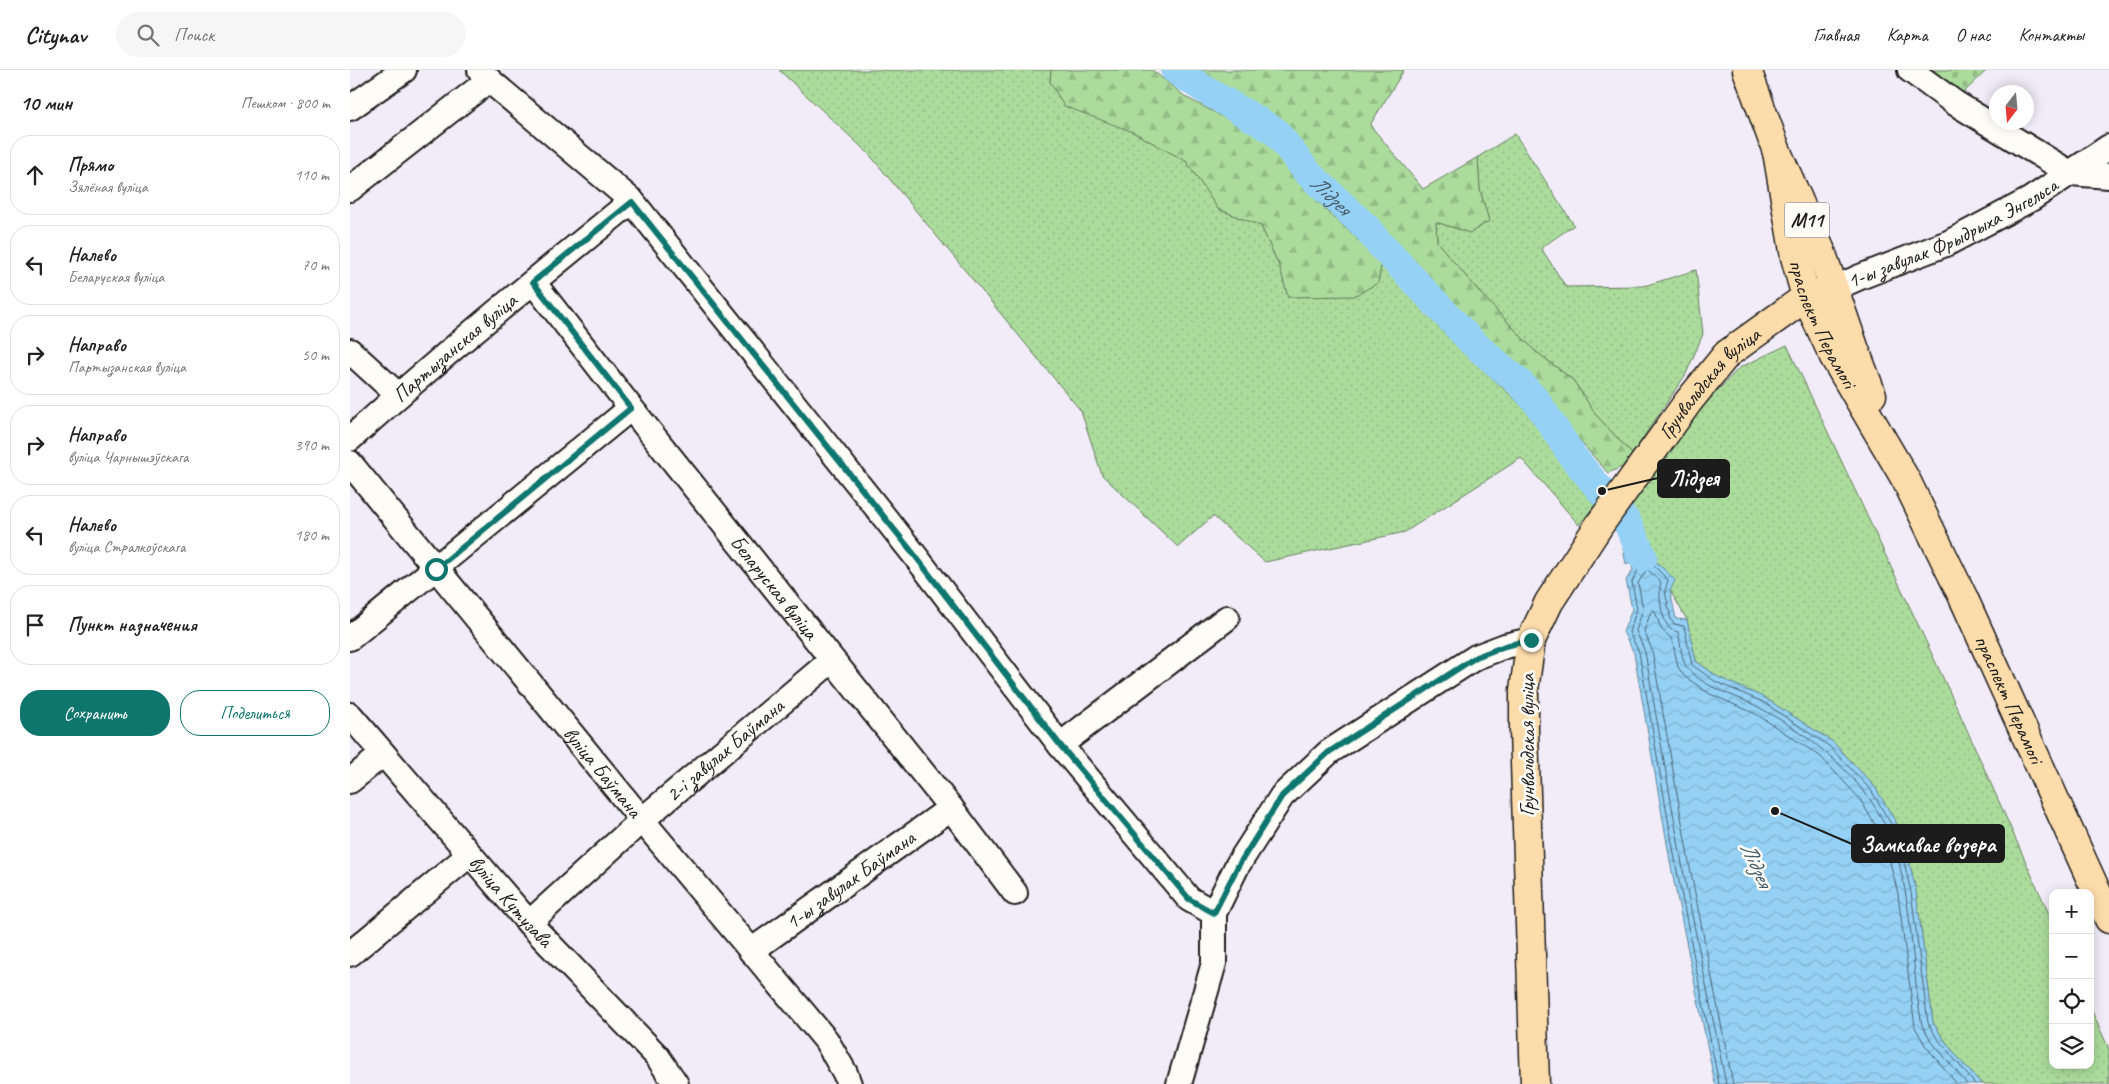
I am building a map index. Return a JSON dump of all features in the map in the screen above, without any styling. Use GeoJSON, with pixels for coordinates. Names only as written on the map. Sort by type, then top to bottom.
{"type":"FeatureCollection","features":[{"type":"Feature","properties":{"kind":"main road","name":"праспект Перамогі"},"geometry":{"type":"LineString","coordinates":[[1747,70],[1777,152],[1821,251],[1855,350],[1906,480]]}},
{"type":"Feature","properties":{"kind":"main road","name":"праспект Перамогі"},"geometry":{"type":"LineString","coordinates":[[1777,152],[1795,257],[1806,297],[1834,356],[1906,480],[1967,606],[2109,919]]}},
{"type":"Feature","properties":{"kind":"main road","name":"Грунвальдская вуліца"},"geometry":{"type":"LineString","coordinates":[[1535,1084],[1524,730],[1524,690],[1531,640],[1549,602],[1600,524],[1688,402],[1727,354],[1806,297],[1833,289]]}},
{"type":"Feature","properties":{"kind":"street"},"geometry":{"type":"LineString","coordinates":[[350,108],[404,70]]}},
{"type":"Feature","properties":{"kind":"street"},"geometry":{"type":"LineString","coordinates":[[1910,70],[1955,103],[2070,172],[2109,176]]}},
{"type":"Feature","properties":{"kind":"street"},"geometry":{"type":"LineString","coordinates":[[350,189],[484,75],[632,202],[913,553],[1060,745],[1189,899],[1214,913]]}},
{"type":"Feature","properties":{"kind":"street","name":"1-ы завулак Фрыдрыха Энгельса"},"geometry":{"type":"LineString","coordinates":[[1833,289],[1860,276],[1948,242],[2031,199],[2109,147]]}},
{"type":"Feature","properties":{"kind":"street","name":"Партызанская вуліца"},"geometry":{"type":"LineString","coordinates":[[350,439],[533,282],[632,202]]}},
{"type":"Feature","properties":{"kind":"street","name":"Беларуская вуліца"},"geometry":{"type":"LineString","coordinates":[[533,282],[631,408],[951,808],[1015,893]]}},
{"type":"Feature","properties":{"kind":"street"},"geometry":{"type":"LineString","coordinates":[[350,351],[398,396]]}},
{"type":"Feature","properties":{"kind":"street"},"geometry":{"type":"LineString","coordinates":[[350,638],[631,408]]}},
{"type":"Feature","properties":{"kind":"street","name":"вуліца Баўмана"},"geometry":{"type":"LineString","coordinates":[[350,463],[642,820],[826,1040],[845,1073],[849,1084]]}},
{"type":"Feature","properties":{"kind":"street"},"geometry":{"type":"LineString","coordinates":[[1060,745],[1227,618]]}},
{"type":"Feature","properties":{"kind":"street"},"geometry":{"type":"LineString","coordinates":[[1179,1084],[1214,963],[1214,913],[1238,866],[1282,796],[1329,752],[1476,657],[1505,646],[1531,640]]}},
{"type":"Feature","properties":{"kind":"street","name":"2-і завулак Баўмана"},"geometry":{"type":"LineString","coordinates":[[529,923],[642,820],[832,660]]}},
{"type":"Feature","properties":{"kind":"street","name":"вуліца Кутузава"},"geometry":{"type":"LineString","coordinates":[[350,715],[529,923],[657,1056],[676,1084]]}},
{"type":"Feature","properties":{"kind":"street"},"geometry":{"type":"LineString","coordinates":[[350,781],[383,754]]}},
{"type":"Feature","properties":{"kind":"street","name":"1-ы завулак Баўмана"},"geometry":{"type":"LineString","coordinates":[[751,951],[951,808]]}},
{"type":"Feature","properties":{"kind":"street"},"geometry":{"type":"LineString","coordinates":[[350,954],[469,855]]}},
{"type":"Feature","properties":{"kind":"green space"},"geometry":{"type":"Polygon","coordinates":[[[779,70],[1051,70],[1050,82],[1133,132],[1186,161],[1218,209],[1261,226],[1280,268],[1288,297],[1378,283],[1382,261],[1444,333],[1521,405],[1592,489],[1598,501],[1579,525],[1521,458],[1405,532],[1265,562],[1213,516],[1178,547],[1102,475],[1081,411],[869,154],[779,70]]]}},
{"type":"Feature","properties":{"kind":"green space"},"geometry":{"type":"Polygon","coordinates":[[[1051,70],[1152,70],[1187,98],[1262,137],[1324,208],[1382,261],[1378,283],[1354,296],[1288,297],[1280,268],[1261,226],[1218,209],[1186,161],[1133,132],[1064,106],[1050,82],[1051,70]]]}},
{"type":"Feature","properties":{"kind":"green space"},"geometry":{"type":"Polygon","coordinates":[[[1201,70],[1404,70],[1370,125],[1423,189],[1478,157],[1480,190],[1489,221],[1470,233],[1436,222],[1437,242],[1481,294],[1534,350],[1573,380],[1596,415],[1632,454],[1622,467],[1608,473],[1534,389],[1458,317],[1396,242],[1341,192],[1273,117],[1202,79],[1201,70]]]}},
{"type":"Feature","properties":{"kind":"green space"},"geometry":{"type":"Polygon","coordinates":[[[1929,70],[1987,70],[1962,94],[1929,70]]]}},
{"type":"Feature","properties":{"kind":"green space"},"geometry":{"type":"Polygon","coordinates":[[[1515,134],[1574,225],[1541,248],[1566,287],[1644,286],[1696,270],[1703,334],[1686,374],[1632,454],[1596,415],[1573,380],[1534,350],[1481,294],[1437,242],[1436,222],[1470,233],[1489,221],[1480,190],[1478,157],[1515,134]]]}},
{"type":"Feature","properties":{"kind":"green space"},"geometry":{"type":"Polygon","coordinates":[[[1787,345],[1959,712],[2049,914],[2049,1069],[2094,1069],[2094,1016],[2109,1049],[2109,1084],[1982,1084],[1962,1062],[1933,1022],[1916,891],[1903,834],[1875,787],[1833,742],[1765,698],[1718,677],[1696,661],[1687,620],[1670,590],[1666,571],[1641,547],[1630,517],[1633,502],[1702,407],[1739,368],[1787,345]]]}},
{"type":"Feature","properties":{"kind":"water"},"geometry":{"type":"Polygon","coordinates":[[[1630,517],[1641,547],[1675,580],[1670,591],[1676,619],[1687,620],[1696,661],[1718,677],[1765,698],[1833,742],[1875,787],[1903,834],[1916,891],[1933,1022],[1949,1047],[1982,1084],[1715,1084],[1672,872],[1634,653],[1623,632],[1632,609],[1626,580],[1633,570],[1631,562],[1626,564],[1623,549],[1625,546],[1620,531],[1630,517]]]}},
{"type":"Feature","properties":{"kind":"waterway","name":"Лідзея"},"geometry":{"type":"LineString","coordinates":[[1175,70],[1275,131],[1308,173],[1367,228],[1473,343],[1520,383],[1537,402],[1573,457],[1627,522],[1643,557]]}},
{"type":"Feature","properties":{"kind":"place","name":"Лідзея"},"geometry":{"type":"Point","coordinates":[1602,491]}},
{"type":"Feature","properties":{"kind":"place","name":"Замкавае возера"},"geometry":{"type":"Point","coordinates":[1775,811]}},
{"type":"Feature","properties":{"kind":"route"},"geometry":{"type":"LineString","coordinates":[[436,569],[631,408],[533,282],[632,202],[913,553],[1060,745],[1189,899],[1214,913],[1238,866],[1282,796],[1329,752],[1476,657],[1505,646],[1531,640]]}}]}
